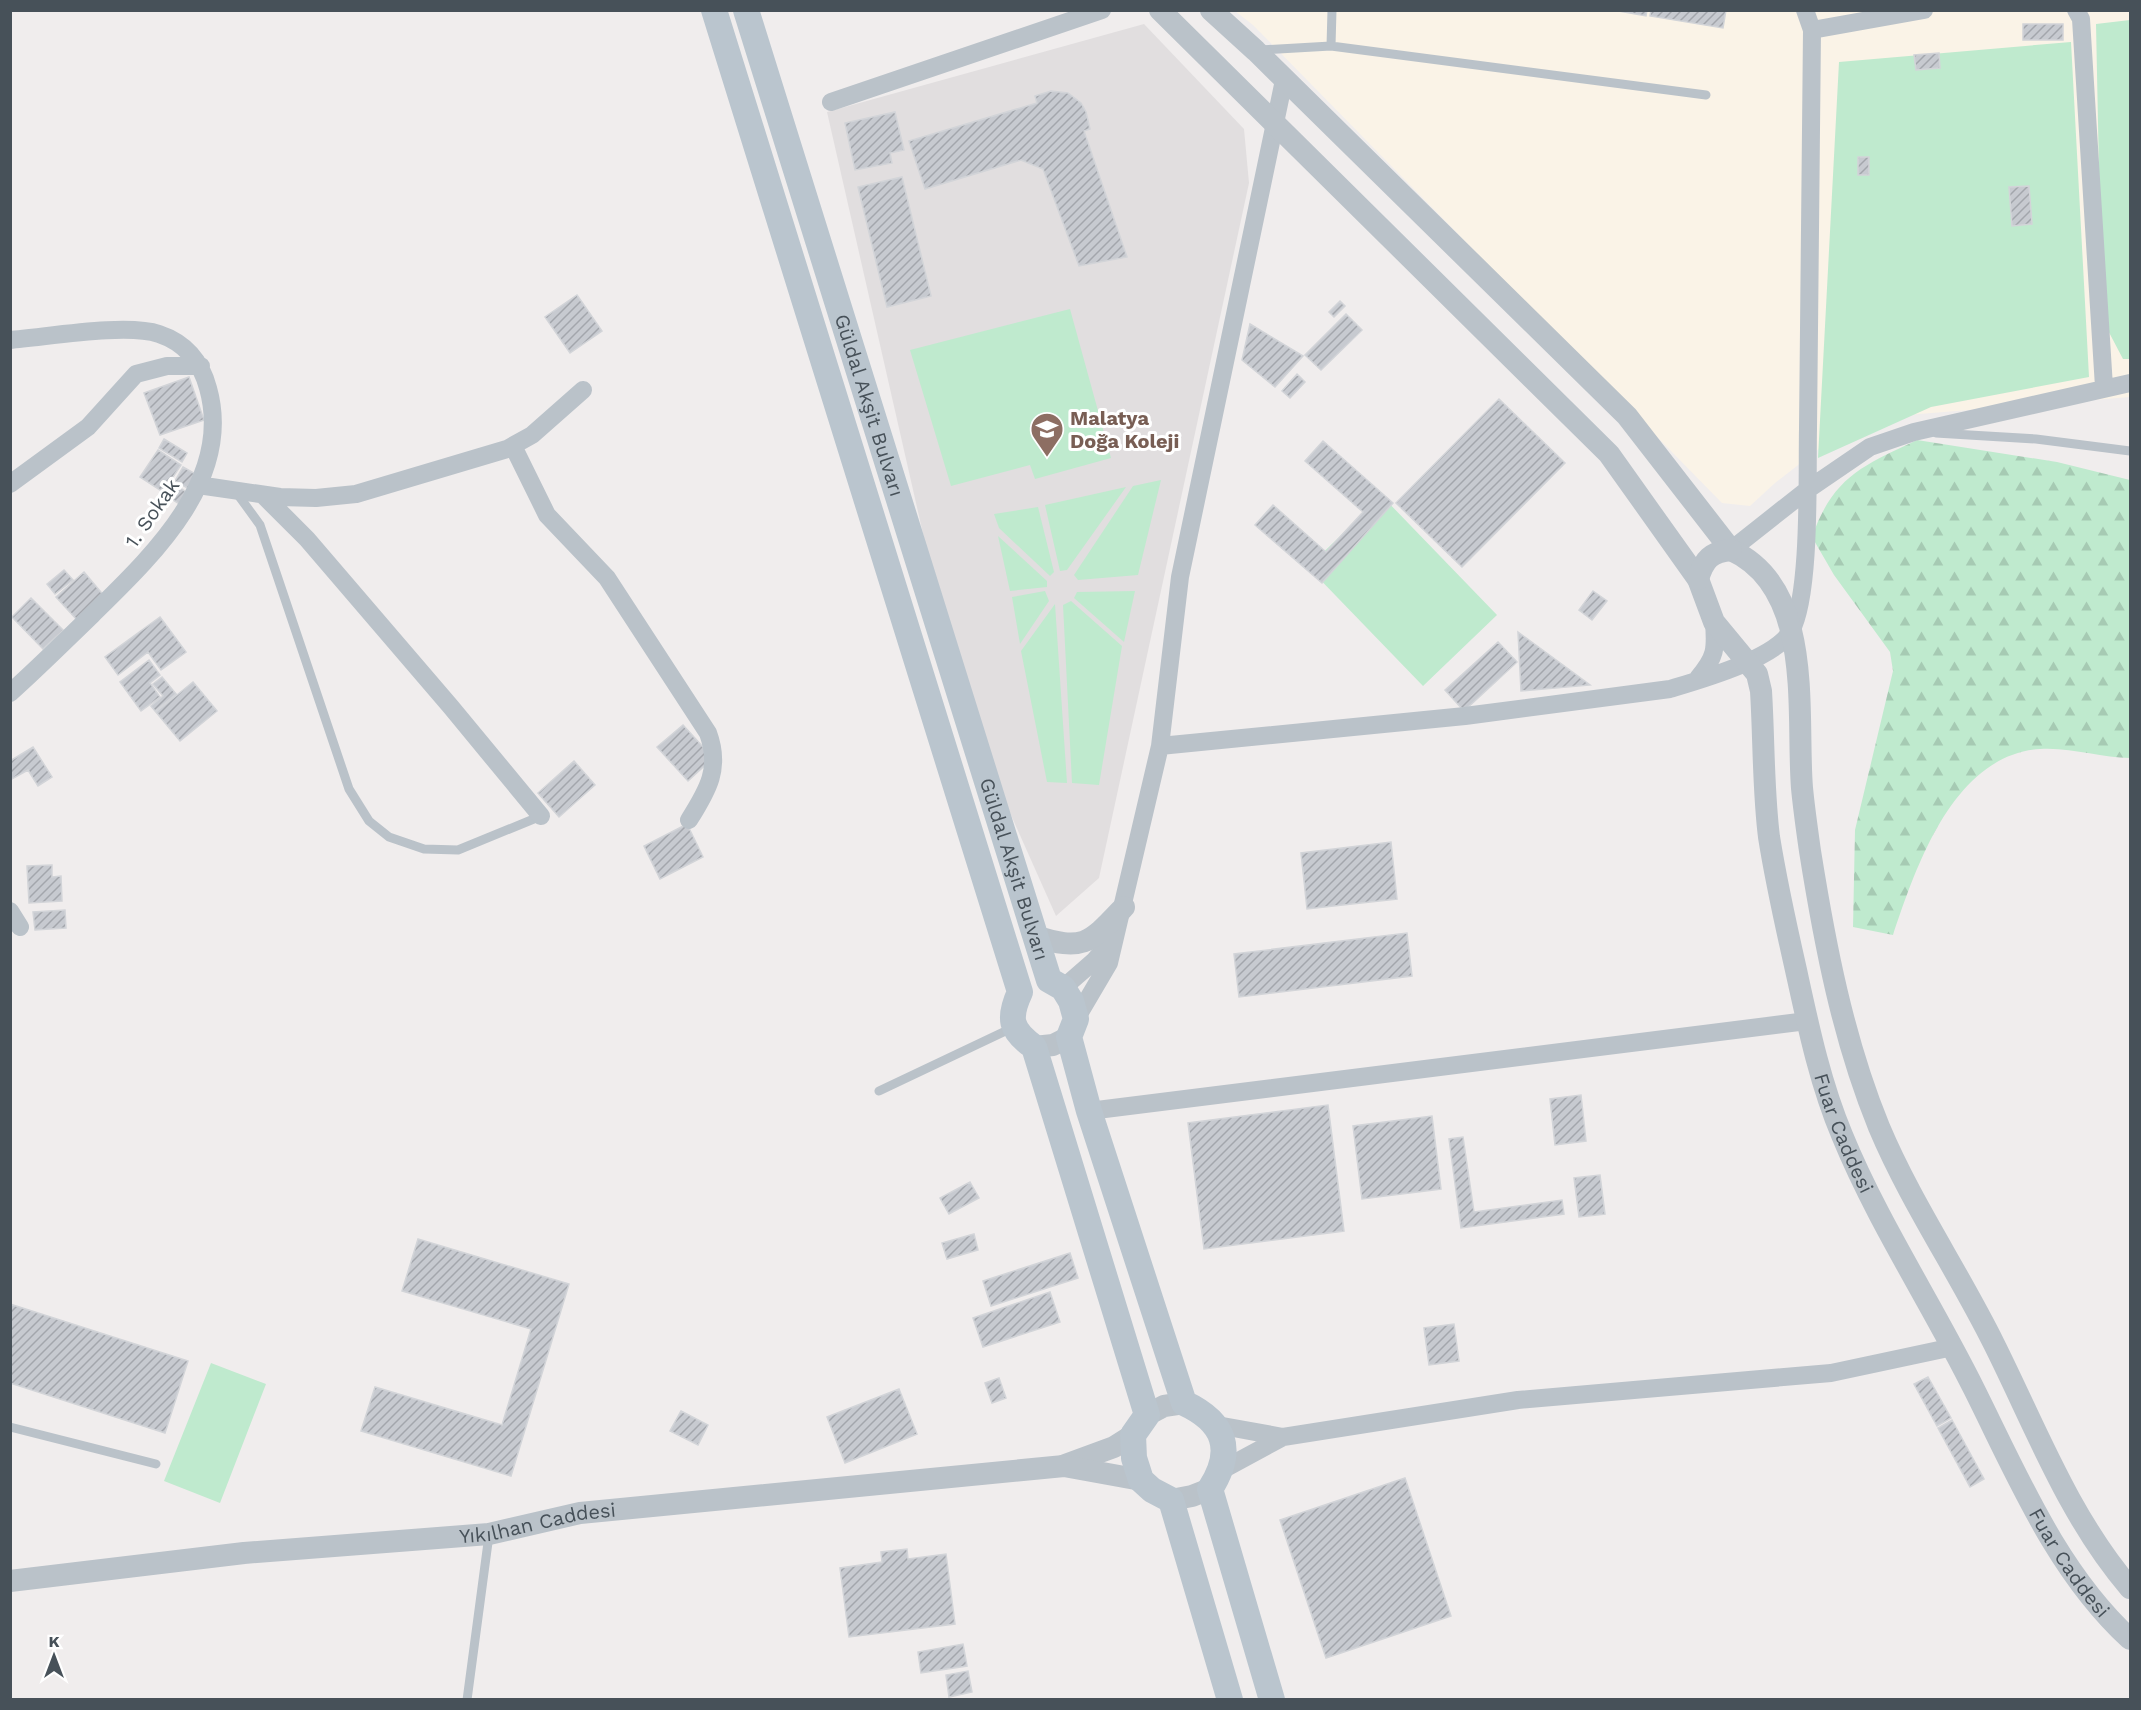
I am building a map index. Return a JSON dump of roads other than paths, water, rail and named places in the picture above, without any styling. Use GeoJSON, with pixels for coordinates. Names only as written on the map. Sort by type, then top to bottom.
{"type":"FeatureCollection","features":[{"type":"Feature","properties":{"kind":"main road","name":"Güldal Akşit Bulvarı"},"geometry":{"type":"LineString","coordinates":[[714,10],[1020,992]]}},
{"type":"Feature","properties":{"kind":"main road","name":"Güldal Akşit Bulvarı"},"geometry":{"type":"LineString","coordinates":[[746,10],[1035,936],[1056,984],[1071,1001],[1073,1028],[1089,1111],[1184,1403]]}},
{"type":"Feature","properties":{"kind":"main road"},"geometry":{"type":"LineString","coordinates":[[1020,992],[1012,1010],[1014,1027],[1021,1037],[1034,1047],[1147,1415],[1133,1436],[1134,1458],[1141,1480],[1171,1500],[1230,1700]]}},
{"type":"Feature","properties":{"kind":"main road"},"geometry":{"type":"LineString","coordinates":[[1184,1403],[1203,1412],[1217,1425],[1222,1446],[1216,1479],[1272,1700]]}},
{"type":"Feature","properties":{"kind":"street"},"geometry":{"type":"LineString","coordinates":[[831,102],[1102,10]]}},
{"type":"Feature","properties":{"kind":"street","name":"Fuar Caddesi"},"geometry":{"type":"LineString","coordinates":[[1160,10],[1609,454],[1698,579],[1714,622],[1748,660],[1757,674],[1761,691],[1769,835],[1807,1021],[1842,1134],[1884,1223],[1953,1347],[2011,1466],[2071,1570],[2103,1614],[2130,1639]]}},
{"type":"Feature","properties":{"kind":"street"},"geometry":{"type":"LineString","coordinates":[[1211,10],[1256,51],[1627,416],[1731,550]]}},
{"type":"Feature","properties":{"kind":"street"},"geometry":{"type":"LineString","coordinates":[[1160,746],[1465,716],[1670,689],[1695,682],[1748,660],[1780,643],[1790,632],[1801,606],[1807,490],[1812,30],[1805,10]]}},
{"type":"Feature","properties":{"kind":"street"},"geometry":{"type":"LineString","coordinates":[[1812,30],[1924,10]]}},
{"type":"Feature","properties":{"kind":"street"},"geometry":{"type":"LineString","coordinates":[[2076,10],[2081,19],[2104,387]]}},
{"type":"Feature","properties":{"kind":"street"},"geometry":{"type":"LineString","coordinates":[[1034,1047],[1053,1045],[1073,1028],[1109,963],[1124,907],[1160,746],[1180,577],[1284,80]]}},
{"type":"Feature","properties":{"kind":"street","name":"1. Sokak"},"geometry":{"type":"LineString","coordinates":[[10,340],[135,329],[160,334],[186,348],[201,366],[212,401],[214,429],[208,462],[198,485],[181,514],[140,568],[10,693]]}},
{"type":"Feature","properties":{"kind":"street"},"geometry":{"type":"LineString","coordinates":[[10,484],[88,427],[136,374],[167,366],[201,366]]}},
{"type":"Feature","properties":{"kind":"street"},"geometry":{"type":"LineString","coordinates":[[1731,550],[1807,490],[1870,447],[1914,432],[2104,387],[2130,383]]}},
{"type":"Feature","properties":{"kind":"street"},"geometry":{"type":"LineString","coordinates":[[198,485],[263,495],[316,498],[356,494],[406,481],[513,446],[539,428],[584,390]]}},
{"type":"Feature","properties":{"kind":"street"},"geometry":{"type":"LineString","coordinates":[[513,446],[547,515],[607,578],[708,733],[715,751],[713,769],[706,792],[689,820]]}},
{"type":"Feature","properties":{"kind":"street"},"geometry":{"type":"LineString","coordinates":[[263,495],[307,539],[451,706],[541,816]]}},
{"type":"Feature","properties":{"kind":"street"},"geometry":{"type":"LineString","coordinates":[[1698,579],[1708,556],[1717,551],[1731,550],[1748,557],[1763,572],[1778,596],[1798,657],[1802,789],[1810,851],[1836,995],[1864,1089],[1896,1165],[1989,1333],[2067,1496],[2105,1558],[2130,1588]]}},
{"type":"Feature","properties":{"kind":"street"},"geometry":{"type":"LineString","coordinates":[[1695,682],[1712,661],[1716,645],[1714,622]]}},
{"type":"Feature","properties":{"kind":"street"},"geometry":{"type":"LineString","coordinates":[[1035,936],[1064,946],[1084,942],[1104,928],[1124,907]]}},
{"type":"Feature","properties":{"kind":"street"},"geometry":{"type":"LineString","coordinates":[[1020,992],[1034,983],[1056,984],[1094,961],[1117,934]]}},
{"type":"Feature","properties":{"kind":"street"},"geometry":{"type":"LineString","coordinates":[[1089,1111],[1807,1021]]}},
{"type":"Feature","properties":{"kind":"street"},"geometry":{"type":"LineString","coordinates":[[1217,1425],[1283,1437],[1518,1400],[1831,1373],[1953,1347]]}},
{"type":"Feature","properties":{"kind":"street"},"geometry":{"type":"LineString","coordinates":[[1147,1415],[1164,1406],[1184,1403]]}},
{"type":"Feature","properties":{"kind":"street","name":"Yıkılhan Caddesi"},"geometry":{"type":"LineString","coordinates":[[10,1581],[244,1553],[489,1534],[580,1514],[1064,1466],[1113,1447],[1133,1436]]}},
{"type":"Feature","properties":{"kind":"street"},"geometry":{"type":"LineString","coordinates":[[1171,1500],[1192,1496],[1283,1437]]}},
{"type":"Feature","properties":{"kind":"street","name":"Yıkılhan Caddesi"},"geometry":{"type":"LineString","coordinates":[[1064,1466],[1141,1480]]}},
{"type":"Feature","properties":{"kind":"lane"},"geometry":{"type":"LineString","coordinates":[[1331,46],[1332,10]]}},
{"type":"Feature","properties":{"kind":"lane"},"geometry":{"type":"LineString","coordinates":[[1256,51],[1331,46],[1706,95]]}},
{"type":"Feature","properties":{"kind":"lane"},"geometry":{"type":"LineString","coordinates":[[1914,432],[2036,439],[2130,451]]}},
{"type":"Feature","properties":{"kind":"lane"},"geometry":{"type":"LineString","coordinates":[[235,490],[260,525],[350,789],[369,821],[389,837],[424,849],[458,850],[541,816]]}},
{"type":"Feature","properties":{"kind":"lane"},"geometry":{"type":"LineString","coordinates":[[879,1091],[1014,1027]]}},
{"type":"Feature","properties":{"kind":"lane"},"geometry":{"type":"LineString","coordinates":[[10,1427],[156,1464]]}},
{"type":"Feature","properties":{"kind":"lane"},"geometry":{"type":"LineString","coordinates":[[466,1700],[489,1534]]}},
{"type":"Feature","properties":{"kind":"place","name":"Malatya Doğa Koleji"},"geometry":{"type":"Point","coordinates":[1047,458]}}]}
